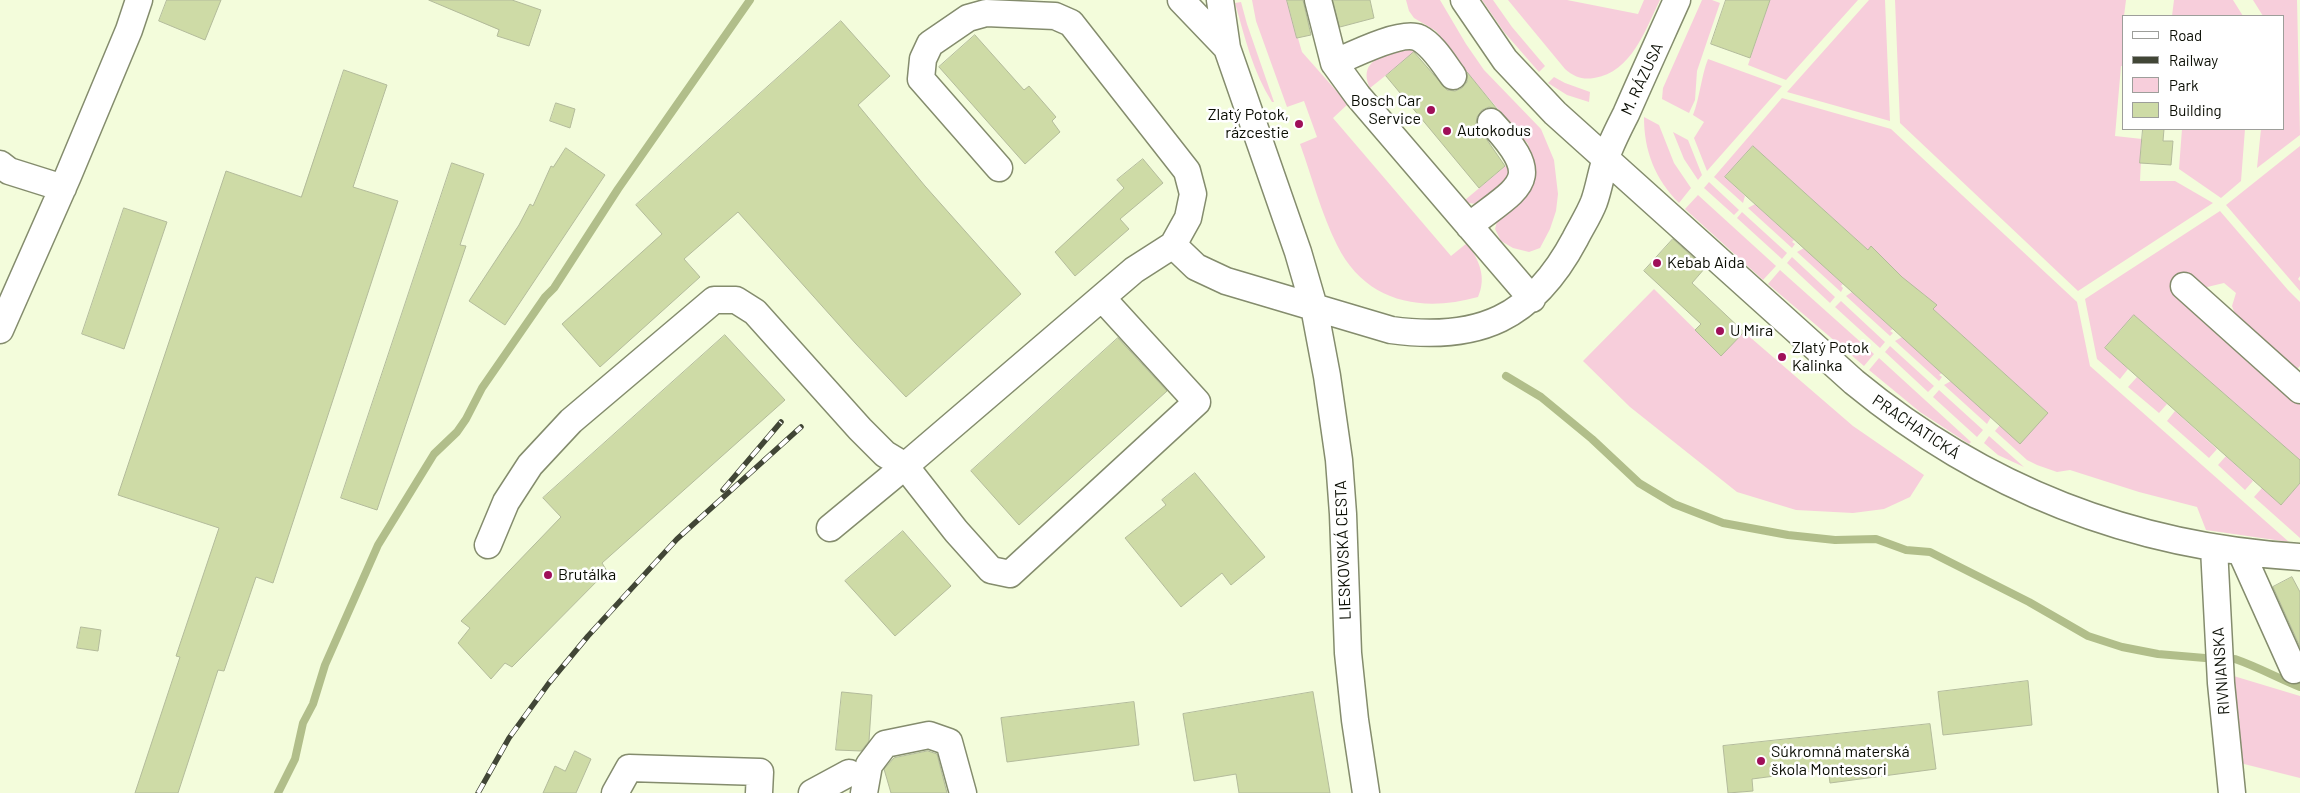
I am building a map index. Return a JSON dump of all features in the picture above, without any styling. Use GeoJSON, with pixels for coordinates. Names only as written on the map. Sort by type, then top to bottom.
{"type":"FeatureCollection","features":[{"type":"Feature","properties":{"kind":"street"},"geometry":{"type":"LineString","coordinates":[[0,330],[63,188],[129,30],[139,0]]}},
{"type":"Feature","properties":{"kind":"street","name":"LIESKOVSKÁ CESTA"},"geometry":{"type":"LineString","coordinates":[[1181,0],[1227,48]]}},
{"type":"Feature","properties":{"kind":"street","name":"LIESKOVSKÁ CESTA"},"geometry":{"type":"LineString","coordinates":[[1220,0],[1227,48],[1288,221],[1314,307],[1327,376],[1339,460],[1348,653],[1355,720],[1366,793]]}},
{"type":"Feature","properties":{"kind":"street"},"geometry":{"type":"LineString","coordinates":[[1318,0],[1334,62],[1358,96],[1532,299]]}},
{"type":"Feature","properties":{"kind":"street","name":"PRACHATICKÁ"},"geometry":{"type":"LineString","coordinates":[[1464,0],[1489,39],[1532,90],[1555,113],[1854,382],[1883,406],[1928,438],[1997,478],[2046,500],[2144,534],[2241,552],[2300,557]]}},
{"type":"Feature","properties":{"kind":"street","name":"M. RÁZUSA"},"geometry":{"type":"LineString","coordinates":[[1606,158],[1678,0]]}},
{"type":"Feature","properties":{"kind":"street"},"geometry":{"type":"LineString","coordinates":[[830,528],[1134,270],[1173,245],[1188,218],[1193,194],[1187,171],[1071,23],[1055,16],[986,12],[968,18],[930,44],[923,59],[921,79],[999,168]]}},
{"type":"Feature","properties":{"kind":"street"},"geometry":{"type":"LineString","coordinates":[[1334,62],[1398,38],[1412,35],[1427,44],[1453,76]]}},
{"type":"Feature","properties":{"kind":"street"},"geometry":{"type":"LineString","coordinates":[[1469,226],[1515,190],[1522,181],[1520,158],[1510,142],[1491,122]]}},
{"type":"Feature","properties":{"kind":"street"},"geometry":{"type":"LineString","coordinates":[[1173,245],[1196,267],[1226,281],[1391,330],[1450,332],[1502,319],[1532,299],[1550,279],[1594,203],[1606,158]]}},
{"type":"Feature","properties":{"kind":"street"},"geometry":{"type":"LineString","coordinates":[[0,164],[9,170],[63,188]]}},
{"type":"Feature","properties":{"kind":"street"},"geometry":{"type":"LineString","coordinates":[[2184,286],[2300,390]]}},
{"type":"Feature","properties":{"kind":"street"},"geometry":{"type":"LineString","coordinates":[[488,545],[506,502],[530,464],[570,422],[714,300],[736,300],[755,312],[860,429],[885,454],[905,466],[956,531],[991,570],[1010,574],[1197,402],[1102,298]]}},
{"type":"Feature","properties":{"kind":"street","name":"RIVNIANSKA"},"geometry":{"type":"LineString","coordinates":[[2214,548],[2220,672],[2232,793]]}},
{"type":"Feature","properties":{"kind":"street"},"geometry":{"type":"LineString","coordinates":[[2241,552],[2294,670]]}},
{"type":"Feature","properties":{"kind":"street"},"geometry":{"type":"LineString","coordinates":[[812,793],[856,783],[885,744],[929,735],[949,742],[962,793]]}},
{"type":"Feature","properties":{"kind":"street"},"geometry":{"type":"LineString","coordinates":[[615,793],[629,768],[760,772],[760,793]]}},
{"type":"Feature","properties":{"kind":"green space"},"geometry":{"type":"Polygon","coordinates":[[[1252,0],[1287,0],[1302,52],[1348,104],[1333,118],[1451,256],[1467,243],[1478,262],[1482,276],[1481,290],[1478,297],[1457,302],[1416,303],[1379,291],[1363,279],[1349,264],[1337,245],[1326,220],[1300,144],[1317,137],[1304,101],[1287,107],[1256,21],[1252,0]]]}},
{"type":"Feature","properties":{"kind":"green space"},"geometry":{"type":"Polygon","coordinates":[[[1406,0],[1440,0],[1484,70],[1541,129],[1554,160],[1558,194],[1556,211],[1550,229],[1540,248],[1529,252],[1513,248],[1501,241],[1495,229],[1498,218],[1533,168],[1528,144],[1463,68],[1436,31],[1414,18],[1409,11],[1406,0]]]}},
{"type":"Feature","properties":{"kind":"green space"},"geometry":{"type":"Polygon","coordinates":[[[1482,0],[1493,0],[1512,27],[1545,66],[1539,72],[1504,32],[1482,0]]]}},
{"type":"Feature","properties":{"kind":"green space"},"geometry":{"type":"Polygon","coordinates":[[[1508,0],[1567,0],[1638,14],[1644,0],[1660,0],[1643,36],[1628,59],[1618,68],[1607,74],[1586,79],[1575,76],[1565,69],[1508,0]]]}},
{"type":"Feature","properties":{"kind":"green space"},"geometry":{"type":"Polygon","coordinates":[[[1702,0],[1712,0],[1720,3],[1697,71],[1695,100],[1689,113],[1662,99],[1663,88],[1702,0]]]}},
{"type":"Feature","properties":{"kind":"green space"},"geometry":{"type":"Polygon","coordinates":[[[1770,0],[1858,0],[1786,80],[1748,65],[1770,0]]]}},
{"type":"Feature","properties":{"kind":"green space"},"geometry":{"type":"Polygon","coordinates":[[[1869,0],[1885,0],[1890,121],[1787,92],[1869,0]]]}},
{"type":"Feature","properties":{"kind":"green space"},"geometry":{"type":"Polygon","coordinates":[[[1895,0],[2126,0],[2124,15],[2122,15],[2122,66],[2115,136],[2142,139],[2140,181],[2175,181],[2213,203],[2078,291],[1900,123],[1895,0]]]}},
{"type":"Feature","properties":{"kind":"green space"},"geometry":{"type":"Polygon","coordinates":[[[2174,0],[2233,0],[2242,15],[2172,15],[2174,0]]]}},
{"type":"Feature","properties":{"kind":"green space"},"geometry":{"type":"Polygon","coordinates":[[[2253,0],[2297,0],[2300,135],[2257,168],[2261,130],[2285,130],[2285,15],[2262,15],[2253,0]]]}},
{"type":"Feature","properties":{"kind":"green space"},"geometry":{"type":"Polygon","coordinates":[[[1241,2],[1274,102],[1272,102],[1265,91],[1250,54],[1235,3],[1241,2]]]}},
{"type":"Feature","properties":{"kind":"green space"},"geometry":{"type":"Polygon","coordinates":[[[1407,49],[1415,52],[1370,88],[1367,70],[1371,64],[1383,56],[1407,49]]]}},
{"type":"Feature","properties":{"kind":"green space"},"geometry":{"type":"Polygon","coordinates":[[[1708,59],[1782,86],[1707,171],[1694,138],[1704,122],[1693,115],[1708,59]]]}},
{"type":"Feature","properties":{"kind":"green space"},"geometry":{"type":"Polygon","coordinates":[[[1554,77],[1590,92],[1589,102],[1567,95],[1548,83],[1554,77]]]}},
{"type":"Feature","properties":{"kind":"green space"},"geometry":{"type":"Polygon","coordinates":[[[1782,98],[1891,129],[2077,302],[2090,366],[2289,542],[2206,530],[2197,507],[2139,492],[2070,470],[2057,472],[2027,460],[1995,431],[2000,425],[2048,413],[1933,309],[1936,305],[1921,292],[1919,293],[1871,247],[1868,250],[1753,146],[1725,177],[1745,196],[1743,203],[1714,177],[1782,98]]]}},
{"type":"Feature","properties":{"kind":"green space"},"geometry":{"type":"Polygon","coordinates":[[[1644,117],[1659,125],[1674,163],[1691,188],[1679,203],[1663,184],[1652,164],[1646,141],[1644,117]]]}},
{"type":"Feature","properties":{"kind":"green space"},"geometry":{"type":"Polygon","coordinates":[[[2182,130],[2245,130],[2241,181],[2221,198],[2179,169],[2182,130]]]}},
{"type":"Feature","properties":{"kind":"green space"},"geometry":{"type":"Polygon","coordinates":[[[1673,132],[1688,140],[1702,175],[1698,180],[1684,159],[1673,132]]]}},
{"type":"Feature","properties":{"kind":"green space"},"geometry":{"type":"Polygon","coordinates":[[[2300,146],[2300,276],[2298,279],[2300,281],[2300,291],[2226,205],[2300,146]]]}},
{"type":"Feature","properties":{"kind":"green space"},"geometry":{"type":"Polygon","coordinates":[[[1508,164],[1510,167],[1507,181],[1477,204],[1468,203],[1465,200],[1508,164]]]}},
{"type":"Feature","properties":{"kind":"green space"},"geometry":{"type":"Polygon","coordinates":[[[1709,182],[1739,210],[1734,215],[1704,188],[1709,182]]]}},
{"type":"Feature","properties":{"kind":"green space"},"geometry":{"type":"Polygon","coordinates":[[[1698,195],[1776,266],[1763,280],[1685,209],[1698,195]]]}},
{"type":"Feature","properties":{"kind":"green space"},"geometry":{"type":"Polygon","coordinates":[[[1755,204],[1794,240],[1792,242],[1795,244],[1792,248],[1748,208],[1755,204]]]}},
{"type":"Feature","properties":{"kind":"green space"},"geometry":{"type":"Polygon","coordinates":[[[2220,211],[2300,302],[2300,366],[2294,372],[2238,322],[2232,306],[2236,293],[2224,283],[2203,288],[2300,399],[2300,460],[2134,315],[2105,348],[2128,369],[2120,379],[2097,359],[2085,299],[2220,211]]]}},
{"type":"Feature","properties":{"kind":"green space"},"geometry":{"type":"Polygon","coordinates":[[[1742,212],[1787,253],[1782,259],[1737,218],[1742,212]]]}},
{"type":"Feature","properties":{"kind":"green space"},"geometry":{"type":"Polygon","coordinates":[[[1804,248],[1843,284],[1841,292],[1797,252],[1804,248]]]}},
{"type":"Feature","properties":{"kind":"green space"},"geometry":{"type":"Polygon","coordinates":[[[1792,257],[1835,297],[1830,303],[1787,263],[1792,257]]]}},
{"type":"Feature","properties":{"kind":"green space"},"geometry":{"type":"Polygon","coordinates":[[[1780,270],[1874,354],[1864,366],[1768,284],[1780,270]]]}},
{"type":"Feature","properties":{"kind":"green space"},"geometry":{"type":"Polygon","coordinates":[[[1654,289],[1721,355],[1744,332],[1853,426],[1924,475],[1910,497],[1884,509],[1853,513],[1796,510],[1737,492],[1630,407],[1583,361],[1654,289]]]}},
{"type":"Feature","properties":{"kind":"green space"},"geometry":{"type":"Polygon","coordinates":[[[1852,292],[1893,329],[1890,331],[1893,333],[1890,336],[1846,296],[1852,292]]]}},
{"type":"Feature","properties":{"kind":"green space"},"geometry":{"type":"Polygon","coordinates":[[[1841,301],[1885,342],[1880,348],[1835,307],[1841,301]]]}},
{"type":"Feature","properties":{"kind":"green space"},"geometry":{"type":"Polygon","coordinates":[[[1902,337],[1942,373],[1939,375],[1942,377],[1939,381],[1895,341],[1902,337]]]}},
{"type":"Feature","properties":{"kind":"green space"},"geometry":{"type":"Polygon","coordinates":[[[1890,346],[1934,386],[1928,392],[1885,352],[1890,346]]]}},
{"type":"Feature","properties":{"kind":"green space"},"geometry":{"type":"Polygon","coordinates":[[[1879,358],[1971,442],[1969,444],[1920,412],[1869,370],[1879,358]]]}},
{"type":"Feature","properties":{"kind":"green space"},"geometry":{"type":"Polygon","coordinates":[[[2137,377],[2167,404],[2159,413],[2128,387],[2137,377]]]}},
{"type":"Feature","properties":{"kind":"green space"},"geometry":{"type":"Polygon","coordinates":[[[1951,381],[1991,417],[1987,424],[1944,385],[1951,381]]]}},
{"type":"Feature","properties":{"kind":"green space"},"geometry":{"type":"Polygon","coordinates":[[[1939,390],[1983,430],[1977,437],[1933,397],[1939,390]]]}},
{"type":"Feature","properties":{"kind":"green space"},"geometry":{"type":"Polygon","coordinates":[[[2175,411],[2217,449],[2209,458],[2167,421],[2175,411]]]}},
{"type":"Feature","properties":{"kind":"green space"},"geometry":{"type":"Polygon","coordinates":[[[1989,436],[2024,467],[1998,455],[1984,443],[1989,436]]]}},
{"type":"Feature","properties":{"kind":"green space"},"geometry":{"type":"Polygon","coordinates":[[[2226,456],[2253,481],[2245,490],[2218,465],[2226,456]]]}},
{"type":"Feature","properties":{"kind":"green space"},"geometry":{"type":"Polygon","coordinates":[[[2300,483],[2300,538],[2254,497],[2262,488],[2281,505],[2300,483]]]}},
{"type":"Feature","properties":{"kind":"green space"},"geometry":{"type":"Polygon","coordinates":[[[2227,674],[2300,696],[2300,778],[2236,762],[2227,674]]]}},
{"type":"Feature","properties":{"kind":"building"},"geometry":{"type":"Polygon","coordinates":[[[167,0],[221,0],[205,40],[159,21],[167,0]]]}},
{"type":"Feature","properties":{"kind":"building"},"geometry":{"type":"Polygon","coordinates":[[[429,0],[512,0],[541,10],[529,46],[497,36],[499,30],[429,0]]]}},
{"type":"Feature","properties":{"kind":"building"},"geometry":{"type":"Polygon","coordinates":[[[1287,0],[1303,0],[1311,35],[1297,38],[1287,0]]]}},
{"type":"Feature","properties":{"kind":"building"},"geometry":{"type":"Polygon","coordinates":[[[1333,0],[1370,0],[1374,18],[1340,27],[1333,0]]]}},
{"type":"Feature","properties":{"kind":"building"},"geometry":{"type":"Polygon","coordinates":[[[1726,0],[1770,0],[1750,58],[1711,44],[1726,0]]]}},
{"type":"Feature","properties":{"kind":"building"},"geometry":{"type":"Polygon","coordinates":[[[841,21],[890,76],[858,105],[925,186],[1021,294],[906,397],[738,212],[684,259],[700,277],[600,367],[562,324],[662,234],[636,205],[841,21]]]}},
{"type":"Feature","properties":{"kind":"building"},"geometry":{"type":"Polygon","coordinates":[[[975,35],[1024,90],[1029,86],[1056,117],[1052,121],[1060,132],[1025,164],[939,67],[975,35]]]}},
{"type":"Feature","properties":{"kind":"building"},"geometry":{"type":"Polygon","coordinates":[[[1414,52],[1447,90],[1455,91],[1462,88],[1467,82],[1467,72],[1497,109],[1489,107],[1482,110],[1477,117],[1476,124],[1505,166],[1479,188],[1386,76],[1414,52]]]}},
{"type":"Feature","properties":{"kind":"building"},"geometry":{"type":"Polygon","coordinates":[[[344,70],[387,85],[353,187],[398,201],[273,583],[256,577],[224,671],[218,670],[178,793],[135,793],[180,657],[176,656],[219,528],[118,495],[226,171],[301,197],[344,70]]]}},
{"type":"Feature","properties":{"kind":"building"},"geometry":{"type":"Polygon","coordinates":[[[556,103],[575,109],[570,128],[550,121],[556,103]]]}},
{"type":"Feature","properties":{"kind":"building"},"geometry":{"type":"Polygon","coordinates":[[[2143,130],[2164,130],[2163,141],[2173,141],[2171,165],[2140,163],[2143,130]]]}},
{"type":"Feature","properties":{"kind":"building"},"geometry":{"type":"Polygon","coordinates":[[[1753,146],[1868,250],[1871,246],[1902,277],[1937,305],[1933,309],[2048,413],[2020,444],[1725,177],[1753,146]]]}},
{"type":"Feature","properties":{"kind":"building"},"geometry":{"type":"Polygon","coordinates":[[[566,148],[605,175],[505,325],[469,301],[519,225],[530,204],[533,206],[551,166],[553,167],[566,148]]]}},
{"type":"Feature","properties":{"kind":"building"},"geometry":{"type":"Polygon","coordinates":[[[1143,159],[1163,183],[1120,219],[1129,229],[1075,276],[1055,252],[1124,188],[1117,180],[1143,159]]]}},
{"type":"Feature","properties":{"kind":"building"},"geometry":{"type":"Polygon","coordinates":[[[452,163],[484,174],[460,245],[466,246],[377,510],[341,498],[452,163]]]}},
{"type":"Feature","properties":{"kind":"building"},"geometry":{"type":"Polygon","coordinates":[[[124,208],[167,222],[124,349],[82,334],[124,208]]]}},
{"type":"Feature","properties":{"kind":"building"},"geometry":{"type":"Polygon","coordinates":[[[1673,239],[1705,268],[1692,283],[1744,332],[1721,356],[1695,330],[1701,324],[1644,271],[1673,239]]]}},
{"type":"Feature","properties":{"kind":"building"},"geometry":{"type":"Polygon","coordinates":[[[2134,315],[2300,460],[2300,483],[2281,505],[2105,348],[2134,315]]]}},
{"type":"Feature","properties":{"kind":"building"},"geometry":{"type":"Polygon","coordinates":[[[725,335],[785,400],[602,563],[607,571],[512,667],[505,663],[491,679],[458,643],[470,628],[461,621],[561,517],[543,498],[725,335]]]}},
{"type":"Feature","properties":{"kind":"building"},"geometry":{"type":"Polygon","coordinates":[[[1118,338],[1167,391],[1019,525],[971,471],[1118,338]]]}},
{"type":"Feature","properties":{"kind":"building"},"geometry":{"type":"Polygon","coordinates":[[[1195,473],[1265,557],[1231,585],[1222,573],[1181,607],[1125,538],[1166,505],[1162,500],[1195,473]]]}},
{"type":"Feature","properties":{"kind":"building"},"geometry":{"type":"Polygon","coordinates":[[[903,531],[951,586],[895,636],[845,581],[903,531]]]}},
{"type":"Feature","properties":{"kind":"building"},"geometry":{"type":"Polygon","coordinates":[[[2292,577],[2300,592],[2300,647],[2273,587],[2292,577]]]}},
{"type":"Feature","properties":{"kind":"building"},"geometry":{"type":"Polygon","coordinates":[[[81,627],[101,630],[98,651],[77,648],[81,627]]]}},
{"type":"Feature","properties":{"kind":"building"},"geometry":{"type":"Polygon","coordinates":[[[2028,681],[2032,725],[1943,735],[1938,692],[2028,681]]]}},
{"type":"Feature","properties":{"kind":"building"},"geometry":{"type":"Polygon","coordinates":[[[842,692],[872,695],[869,741],[861,751],[836,750],[842,692]]]}},
{"type":"Feature","properties":{"kind":"building"},"geometry":{"type":"Polygon","coordinates":[[[1313,692],[1330,793],[1239,793],[1236,774],[1194,781],[1183,714],[1313,692]]]}},
{"type":"Feature","properties":{"kind":"building"},"geometry":{"type":"Polygon","coordinates":[[[1134,702],[1139,745],[1007,762],[1001,718],[1134,702]]]}},
{"type":"Feature","properties":{"kind":"building"},"geometry":{"type":"Polygon","coordinates":[[[1930,724],[1936,769],[1830,783],[1828,769],[1752,779],[1753,791],[1728,793],[1723,746],[1930,724]]]}},
{"type":"Feature","properties":{"kind":"building"},"geometry":{"type":"Polygon","coordinates":[[[575,751],[591,759],[576,793],[543,793],[555,766],[565,771],[575,751]]]}},
{"type":"Feature","properties":{"kind":"building"},"geometry":{"type":"Polygon","coordinates":[[[928,751],[937,754],[947,793],[891,793],[884,769],[894,758],[928,751]]]}},
{"type":"Feature","properties":{"kind":"waterway"},"geometry":{"type":"LineString","coordinates":[[278,793],[295,759],[303,723],[313,704],[325,665],[378,545],[434,454],[457,432],[482,388],[545,297],[554,288],[618,189],[750,0]]}},
{"type":"Feature","properties":{"kind":"waterway"},"geometry":{"type":"LineString","coordinates":[[1506,376],[1541,397],[1592,439],[1639,483],[1674,504],[1723,523],[1788,535],[1835,540],[1876,539],[1906,550],[1930,552],[2029,602],[2088,636],[2122,647],[2158,654],[2205,658]]}},
{"type":"Feature","properties":{"kind":"waterway"},"geometry":{"type":"LineString","coordinates":[[2235,659],[2300,687]]}},
{"type":"Feature","properties":{"kind":"railway"},"geometry":{"type":"LineString","coordinates":[[723,490],[781,422]]}},
{"type":"Feature","properties":{"kind":"railway"},"geometry":{"type":"LineString","coordinates":[[478,793],[509,738],[549,683],[588,636],[677,539],[801,427]]}},
{"type":"Feature","properties":{"kind":"place","name":"Bosch Car Service"},"geometry":{"type":"Point","coordinates":[1431,110]}},
{"type":"Feature","properties":{"kind":"place","name":"Zlatý Potok, rázcestie"},"geometry":{"type":"Point","coordinates":[1299,124]}},
{"type":"Feature","properties":{"kind":"place","name":"Autokodus"},"geometry":{"type":"Point","coordinates":[1447,131]}},
{"type":"Feature","properties":{"kind":"place","name":"Kebab Aida"},"geometry":{"type":"Point","coordinates":[1657,263]}},
{"type":"Feature","properties":{"kind":"place","name":"U Mira"},"geometry":{"type":"Point","coordinates":[1720,331]}},
{"type":"Feature","properties":{"kind":"place","name":"Zlatý Potok Kalinka"},"geometry":{"type":"Point","coordinates":[1782,357]}},
{"type":"Feature","properties":{"kind":"place","name":"Brutálka"},"geometry":{"type":"Point","coordinates":[548,575]}},
{"type":"Feature","properties":{"kind":"place","name":"Súkromná materská škola Montessori"},"geometry":{"type":"Point","coordinates":[1761,761]}}]}
